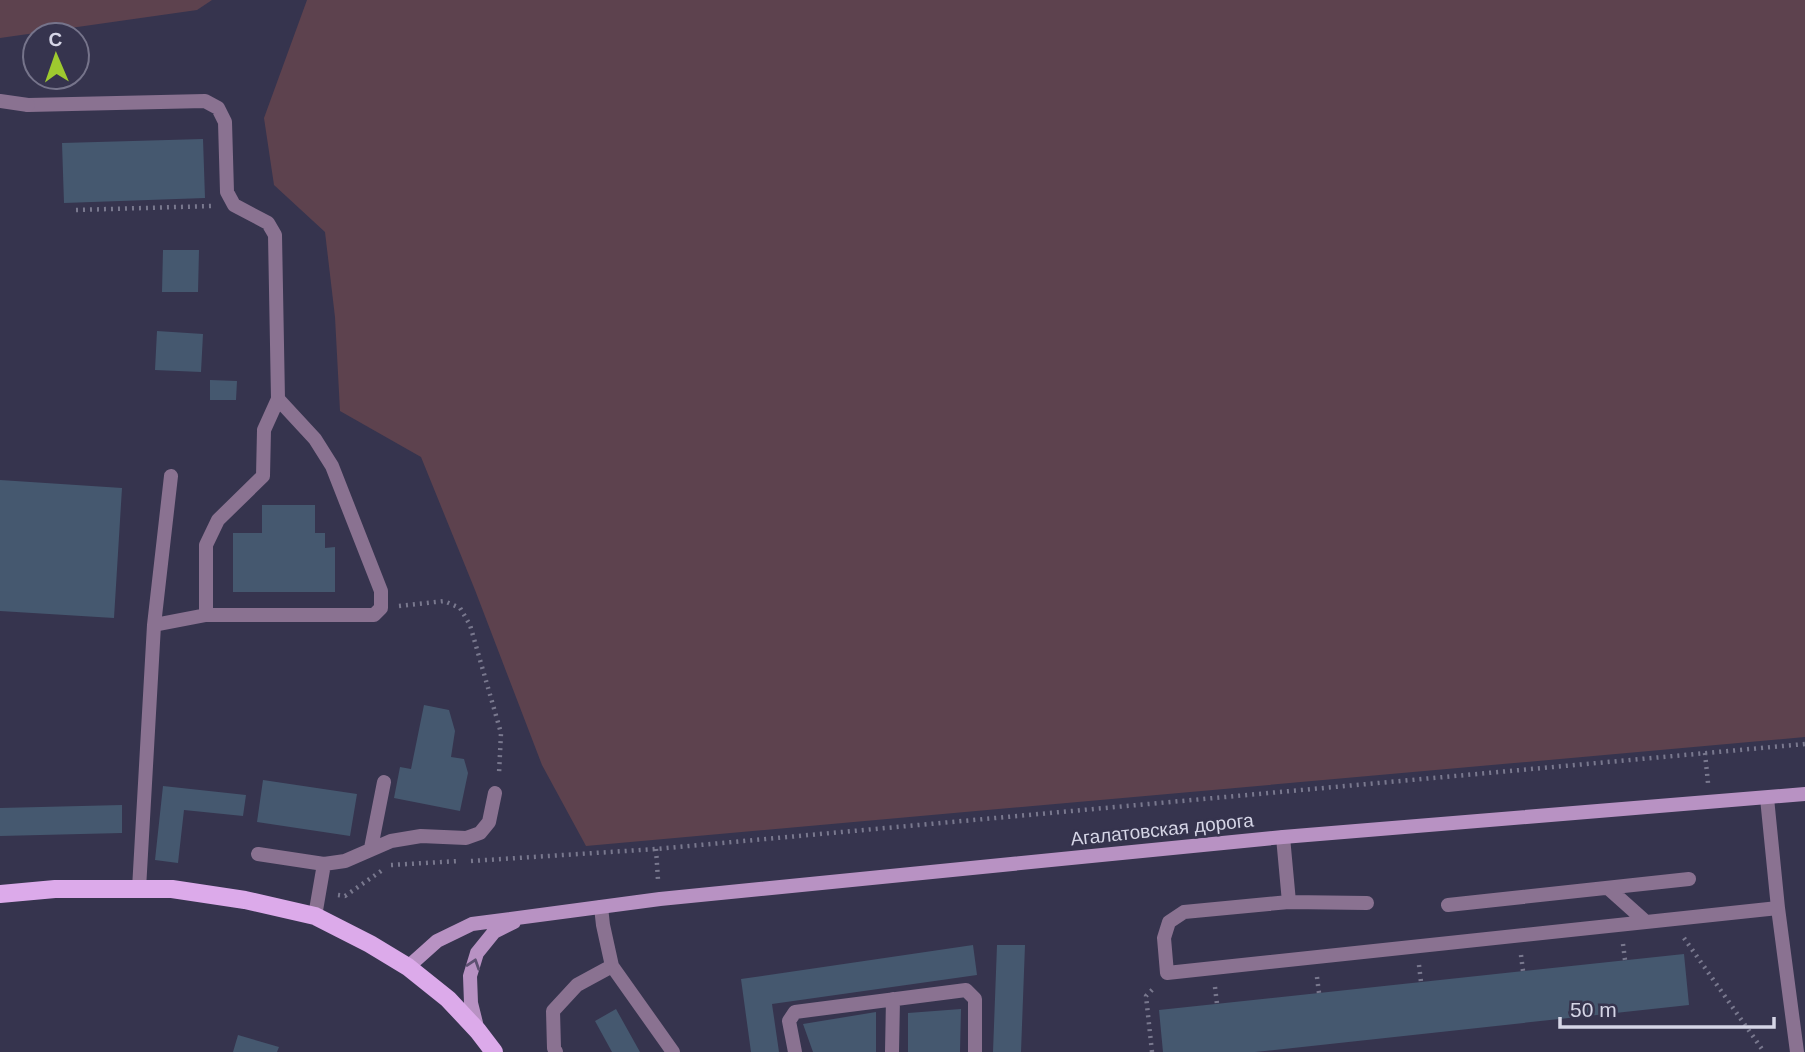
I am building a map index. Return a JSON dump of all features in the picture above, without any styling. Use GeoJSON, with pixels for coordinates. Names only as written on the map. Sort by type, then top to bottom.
{"type":"FeatureCollection","features":[{"type":"Feature","properties":{"kind":"main road","name":"Агалатовская дорога"},"geometry":{"type":"LineString","coordinates":[[408,967],[437,941],[472,924],[660,899],[1283,837],[1805,794]]}},
{"type":"Feature","properties":{"kind":"main road"},"geometry":{"type":"LineString","coordinates":[[0,894],[55,889],[172,889],[245,900],[315,916],[408,967],[448,999],[494,1052]]}},
{"type":"Feature","properties":{"kind":"main road"},"geometry":{"type":"LineString","coordinates":[[478,1031],[471,1003],[470,976],[477,953],[494,932],[524,917]]}},
{"type":"Feature","properties":{"kind":"street"},"geometry":{"type":"LineString","coordinates":[[0,102],[28,105],[205,101],[218,108],[225,122],[227,192],[234,205],[268,223],[275,235],[278,399],[264,430],[263,476],[218,520],[206,545],[206,615]]}},
{"type":"Feature","properties":{"kind":"street"},"geometry":{"type":"LineString","coordinates":[[154,625],[206,615],[374,614],[381,608],[381,591],[332,466],[315,439],[278,399]]}},
{"type":"Feature","properties":{"kind":"street"},"geometry":{"type":"LineString","coordinates":[[139,889],[154,625],[171,476]]}},
{"type":"Feature","properties":{"kind":"street"},"geometry":{"type":"LineString","coordinates":[[371,848],[384,782]]}},
{"type":"Feature","properties":{"kind":"street"},"geometry":{"type":"LineString","coordinates":[[258,854],[324,864],[345,861],[391,841],[421,836],[466,838],[480,833],[489,822],[495,793]]}},
{"type":"Feature","properties":{"kind":"street"},"geometry":{"type":"LineString","coordinates":[[1767,798],[1797,1052]]}},
{"type":"Feature","properties":{"kind":"street"},"geometry":{"type":"LineString","coordinates":[[1283,837],[1289,902]]}},
{"type":"Feature","properties":{"kind":"street"},"geometry":{"type":"LineString","coordinates":[[315,916],[324,864]]}},
{"type":"Feature","properties":{"kind":"street"},"geometry":{"type":"LineString","coordinates":[[1448,905],[1689,879]]}},
{"type":"Feature","properties":{"kind":"street"},"geometry":{"type":"LineString","coordinates":[[1608,888],[1646,922]]}},
{"type":"Feature","properties":{"kind":"street"},"geometry":{"type":"LineString","coordinates":[[1367,903],[1289,902],[1184,912],[1169,922],[1164,938],[1167,973],[1778,908]]}},
{"type":"Feature","properties":{"kind":"street"},"geometry":{"type":"LineString","coordinates":[[601,907],[612,967],[673,1052]]}},
{"type":"Feature","properties":{"kind":"street"},"geometry":{"type":"LineString","coordinates":[[556,1052],[553,1011],[577,985],[612,967]]}},
{"type":"Feature","properties":{"kind":"street"},"geometry":{"type":"LineString","coordinates":[[794,1052],[789,1021],[795,1012],[966,990],[975,999],[975,1052]]}},
{"type":"Feature","properties":{"kind":"street"},"geometry":{"type":"LineString","coordinates":[[892,1052],[893,999]]}},
{"type":"Feature","properties":{"kind":"path"},"geometry":{"type":"LineString","coordinates":[[76,210],[234,205]]}},
{"type":"Feature","properties":{"kind":"path"},"geometry":{"type":"LineString","coordinates":[[381,608],[444,601],[460,608],[470,625],[501,733],[500,767],[495,793]]}},
{"type":"Feature","properties":{"kind":"path"},"geometry":{"type":"LineString","coordinates":[[319,892],[345,897],[389,865],[656,849],[1805,744]]}},
{"type":"Feature","properties":{"kind":"path"},"geometry":{"type":"LineString","coordinates":[[1705,753],[1709,789]]}},
{"type":"Feature","properties":{"kind":"path"},"geometry":{"type":"LineString","coordinates":[[656,849],[658,885]]}},
{"type":"Feature","properties":{"kind":"path"},"geometry":{"type":"LineString","coordinates":[[1670,920],[1764,1052]]}},
{"type":"Feature","properties":{"kind":"path"},"geometry":{"type":"LineString","coordinates":[[1152,1052],[1146,996],[1167,973]]}},
{"type":"Feature","properties":{"kind":"shaded area"},"geometry":{"type":"Polygon","coordinates":[[[0,0],[212,0],[197,10],[91,25],[91,21],[21,21],[21,35],[0,38],[0,0]]]}},
{"type":"Feature","properties":{"kind":"shaded area"},"geometry":{"type":"Polygon","coordinates":[[[307,0],[1805,0],[1805,737],[586,846],[542,765],[421,457],[340,411],[335,317],[325,232],[274,185],[264,118],[307,0]]]}},
{"type":"Feature","properties":{"kind":"building"},"geometry":{"type":"Polygon","coordinates":[[[203,139],[205,198],[64,203],[62,143],[203,139]]]}},
{"type":"Feature","properties":{"kind":"building"},"geometry":{"type":"Polygon","coordinates":[[[163,250],[199,250],[198,292],[162,292],[163,250]]]}},
{"type":"Feature","properties":{"kind":"building"},"geometry":{"type":"Polygon","coordinates":[[[157,331],[203,334],[201,372],[155,370],[157,331]]]}},
{"type":"Feature","properties":{"kind":"building"},"geometry":{"type":"Polygon","coordinates":[[[210,380],[237,381],[236,400],[210,400],[210,380]]]}},
{"type":"Feature","properties":{"kind":"building"},"geometry":{"type":"Polygon","coordinates":[[[0,480],[122,488],[114,618],[0,611],[0,480]]]}},
{"type":"Feature","properties":{"kind":"building"},"geometry":{"type":"Polygon","coordinates":[[[262,505],[315,505],[315,533],[325,533],[325,548],[335,547],[335,592],[233,592],[233,533],[262,533],[262,505]]]}},
{"type":"Feature","properties":{"kind":"building"},"geometry":{"type":"Polygon","coordinates":[[[424,705],[449,710],[455,731],[451,757],[464,759],[468,773],[460,811],[394,798],[400,767],[411,769],[424,705]]]}},
{"type":"Feature","properties":{"kind":"building"},"geometry":{"type":"Polygon","coordinates":[[[263,780],[357,794],[350,836],[257,822],[263,780]]]}},
{"type":"Feature","properties":{"kind":"building"},"geometry":{"type":"Polygon","coordinates":[[[163,786],[246,795],[243,816],[184,810],[178,863],[155,860],[163,786]]]}},
{"type":"Feature","properties":{"kind":"building"},"geometry":{"type":"Polygon","coordinates":[[[122,805],[122,833],[0,836],[0,808],[122,805]]]}},
{"type":"Feature","properties":{"kind":"building"},"geometry":{"type":"Polygon","coordinates":[[[973,945],[977,975],[772,1004],[779,1052],[751,1052],[741,979],[973,945]]]}},
{"type":"Feature","properties":{"kind":"building"},"geometry":{"type":"Polygon","coordinates":[[[997,945],[1025,945],[1021,1052],[993,1052],[997,945]]]}},
{"type":"Feature","properties":{"kind":"building"},"geometry":{"type":"Polygon","coordinates":[[[1684,954],[1689,1005],[1255,1052],[1163,1052],[1159,1010],[1684,954]]]}},
{"type":"Feature","properties":{"kind":"building"},"geometry":{"type":"Polygon","coordinates":[[[616,1009],[640,1052],[612,1052],[595,1021],[616,1009]]]}},
{"type":"Feature","properties":{"kind":"building"},"geometry":{"type":"Polygon","coordinates":[[[961,1009],[960,1052],[908,1052],[908,1013],[961,1009]]]}},
{"type":"Feature","properties":{"kind":"building"},"geometry":{"type":"Polygon","coordinates":[[[876,1012],[876,1052],[813,1052],[803,1024],[876,1012]]]}},
{"type":"Feature","properties":{"kind":"building"},"geometry":{"type":"Polygon","coordinates":[[[238,1035],[279,1047],[277,1052],[233,1052],[238,1035]]]}}]}
